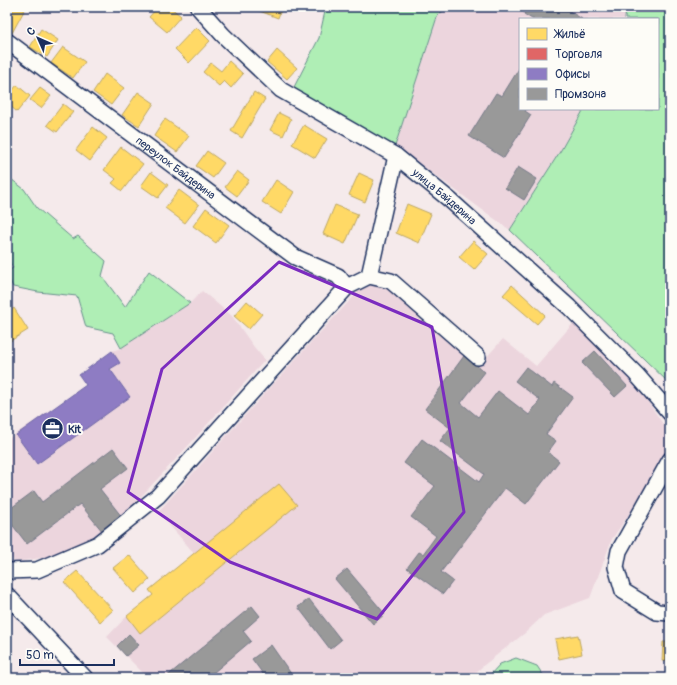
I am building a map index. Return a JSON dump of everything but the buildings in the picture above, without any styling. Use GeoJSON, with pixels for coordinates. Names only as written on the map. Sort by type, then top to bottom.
{"type":"FeatureCollection","features":[{"type":"Feature","properties":{"kind":"street","name":"улица Байдерина"},"geometry":{"type":"LineString","coordinates":[[198,7],[222,35],[281,90],[396,156],[450,200],[569,307],[636,374],[670,413]]}},
{"type":"Feature","properties":{"kind":"street","name":"переулок Байдерина"},"geometry":{"type":"LineString","coordinates":[[7,41],[295,257],[338,276],[347,287]]}},
{"type":"Feature","properties":{"kind":"street"},"geometry":{"type":"LineString","coordinates":[[369,276],[396,156]]}},
{"type":"Feature","properties":{"kind":"street"},"geometry":{"type":"LineString","coordinates":[[7,571],[37,570],[98,544],[158,496],[347,287],[369,276],[391,281],[478,357]]}},
{"type":"Feature","properties":{"kind":"street"},"geometry":{"type":"LineString","coordinates":[[670,460],[619,551],[616,567],[623,591],[657,612],[670,613]]}},
{"type":"Feature","properties":{"kind":"street"},"geometry":{"type":"LineString","coordinates":[[7,595],[85,678]]}},
{"type":"Feature","properties":{"kind":"highlighted area"},"geometry":{"type":"Polygon","coordinates":[[[279,262],[432,327],[464,512],[377,619],[230,562],[128,492],[162,369],[279,262]]]}},
{"type":"Feature","properties":{"kind":"shaded area"},"geometry":{"type":"Polygon","coordinates":[[[451,7],[626,7],[625,18],[519,18],[519,110],[583,110],[561,150],[510,230],[395,146],[438,14],[451,7]]]}},
{"type":"Feature","properties":{"kind":"shaded area"},"geometry":{"type":"Polygon","coordinates":[[[368,281],[389,284],[481,363],[503,339],[536,366],[576,320],[630,375],[669,433],[666,460],[612,539],[590,598],[544,615],[525,633],[470,678],[148,678],[107,637],[127,616],[153,595],[149,590],[194,553],[158,512],[368,281]]]}},
{"type":"Feature","properties":{"kind":"shaded area"},"geometry":{"type":"Polygon","coordinates":[[[202,291],[232,316],[265,360],[122,517],[103,532],[54,556],[15,562],[7,553],[7,440],[86,385],[79,375],[112,351],[121,348],[190,303],[202,291]]]}},
{"type":"Feature","properties":{"kind":"green space"},"geometry":{"type":"Polygon","coordinates":[[[326,7],[451,7],[438,14],[395,146],[292,91],[319,38],[326,7]]]}},
{"type":"Feature","properties":{"kind":"green space"},"geometry":{"type":"Polygon","coordinates":[[[626,7],[670,7],[670,384],[510,230],[561,150],[583,110],[659,110],[659,18],[625,18],[626,7]]]}},
{"type":"Feature","properties":{"kind":"green space"},"geometry":{"type":"Polygon","coordinates":[[[7,176],[24,189],[37,208],[73,239],[78,236],[106,261],[102,276],[125,307],[149,271],[190,303],[121,348],[113,333],[86,327],[77,296],[38,292],[13,287],[7,275],[7,272],[13,268],[7,257],[7,221],[11,208],[7,200],[7,176]]]}},
{"type":"Feature","properties":{"kind":"green space"},"geometry":{"type":"Polygon","coordinates":[[[516,658],[537,666],[545,678],[490,678],[489,676],[500,664],[516,658]]]}},
{"type":"Feature","properties":{"kind":"place","name":"Kit"},"geometry":{"type":"Point","coordinates":[53,429]}}]}
